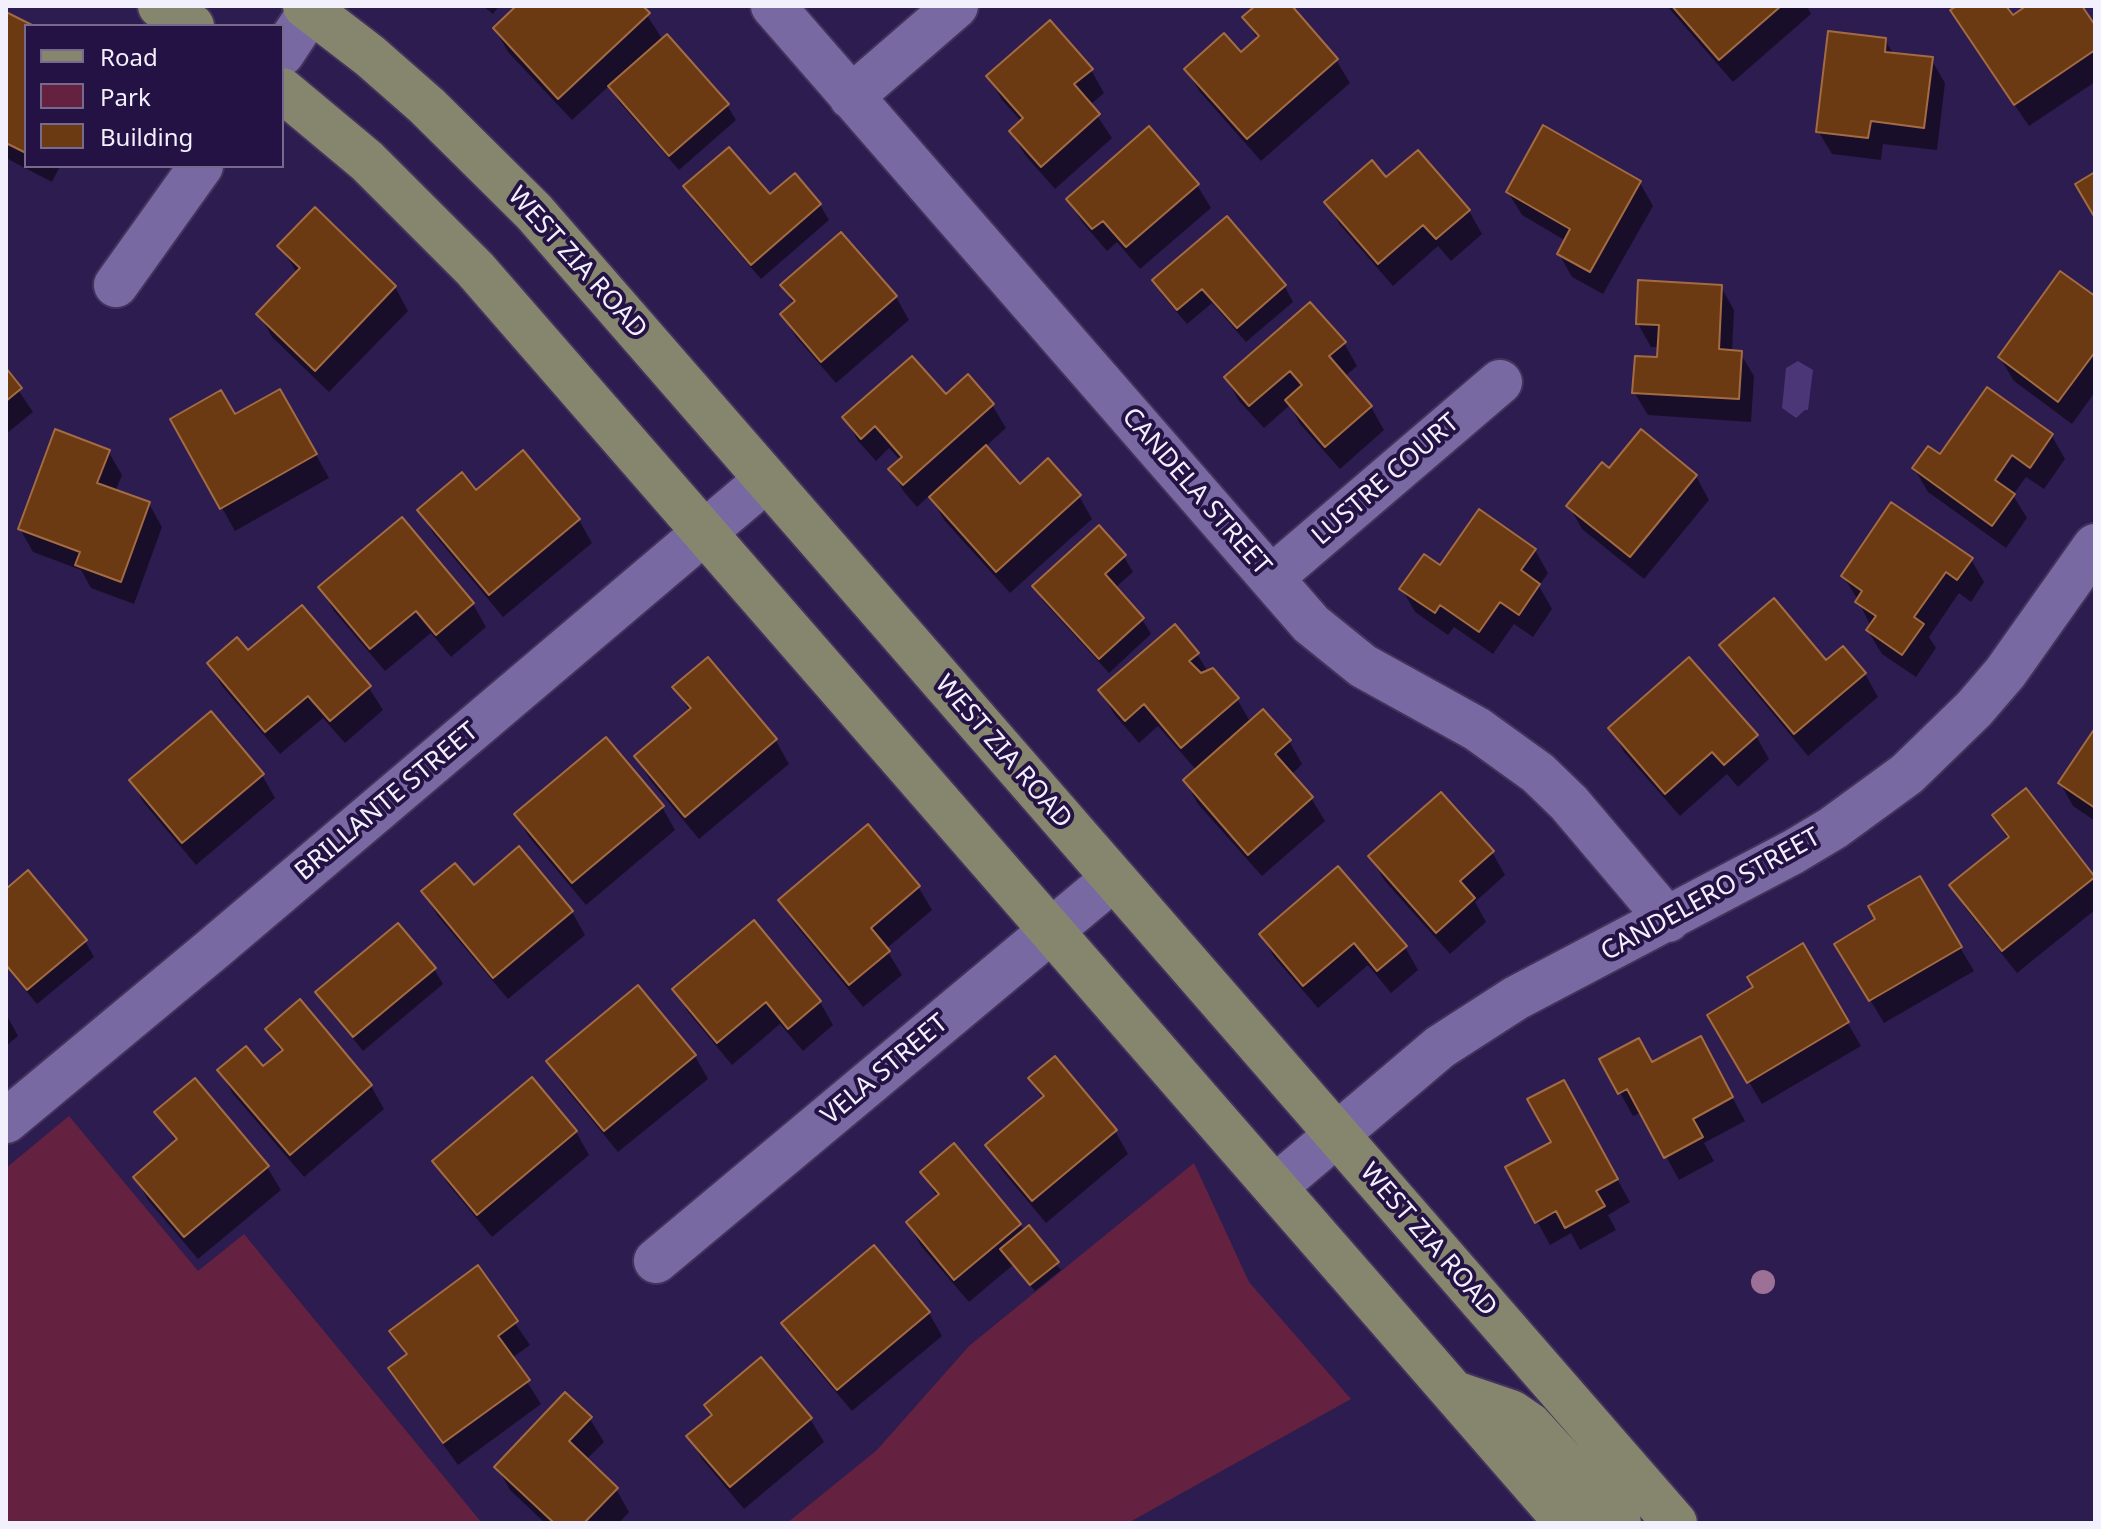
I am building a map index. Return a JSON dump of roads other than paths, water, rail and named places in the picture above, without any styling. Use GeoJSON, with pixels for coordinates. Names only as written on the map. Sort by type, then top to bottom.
{"type":"FeatureCollection","features":[{"type":"Feature","properties":{"kind":"main road"},"geometry":{"type":"LineString","coordinates":[[160,6],[189,24]]}},
{"type":"Feature","properties":{"kind":"main road","name":"WEST ZIA ROAD"},"geometry":{"type":"LineString","coordinates":[[308,8],[427,106],[534,212],[1675,1523]]}},
{"type":"Feature","properties":{"kind":"main road"},"geometry":{"type":"LineString","coordinates":[[284,92],[367,161],[485,280],[1567,1523]]}},
{"type":"Feature","properties":{"kind":"main road"},"geometry":{"type":"LineString","coordinates":[[1453,1392],[1511,1412],[1530,1425],[1619,1523]]}},
{"type":"Feature","properties":{"kind":"street","name":"CANDELA STREET"},"geometry":{"type":"LineString","coordinates":[[773,6],[1311,624],[1363,666],[1477,729],[1538,773],[1578,813],[1668,920]]}},
{"type":"Feature","properties":{"kind":"street"},"geometry":{"type":"LineString","coordinates":[[851,97],[956,6]]}},
{"type":"Feature","properties":{"kind":"street"},"geometry":{"type":"LineString","coordinates":[[284,50],[308,8]]}},
{"type":"Feature","properties":{"kind":"street"},"geometry":{"type":"LineString","coordinates":[[116,285],[200,168]]}},
{"type":"Feature","properties":{"kind":"street","name":"LUSTRE COURT"},"geometry":{"type":"LineString","coordinates":[[1271,578],[1500,382]]}},
{"type":"Feature","properties":{"kind":"street","name":"BRILLANTE STREET"},"geometry":{"type":"LineString","coordinates":[[6,1121],[766,480]]}},
{"type":"Feature","properties":{"kind":"street","name":"CANDELERO STREET"},"geometry":{"type":"LineString","coordinates":[[1275,1187],[1440,1047],[1516,998],[1668,920],[1833,828],[1907,774],[2005,673],[2095,546]]}},
{"type":"Feature","properties":{"kind":"street","name":"VELA STREET"},"geometry":{"type":"LineString","coordinates":[[656,1261],[1113,879]]}}]}
